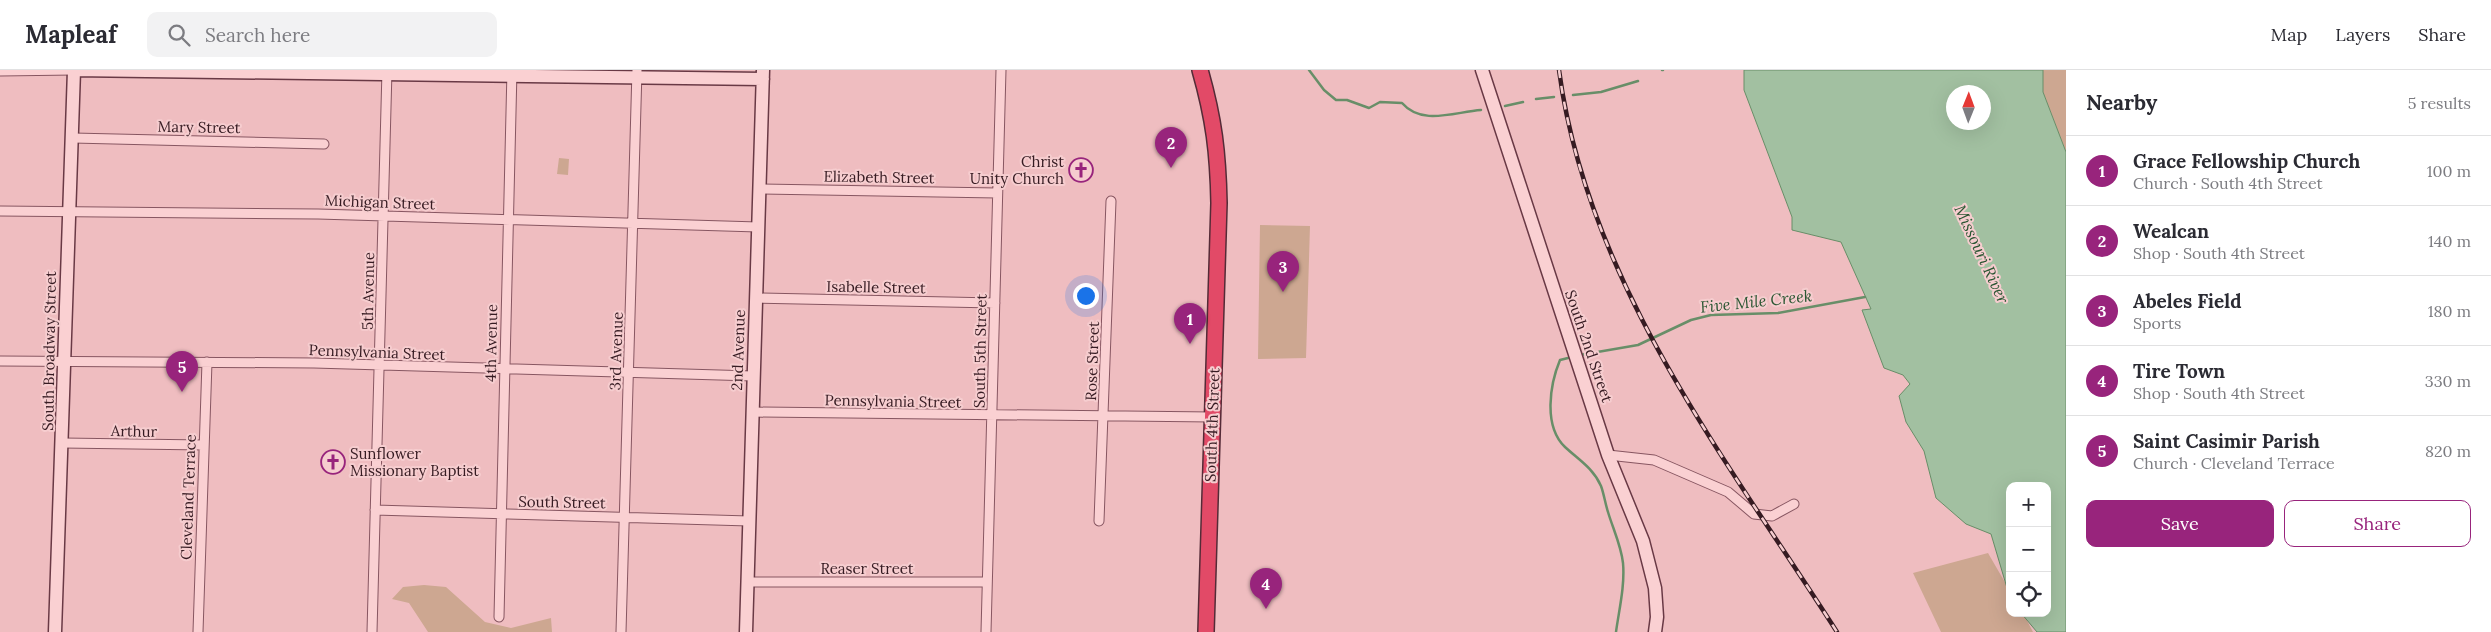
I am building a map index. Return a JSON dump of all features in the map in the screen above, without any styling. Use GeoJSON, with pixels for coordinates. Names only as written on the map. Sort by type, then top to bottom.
{"type":"FeatureCollection","features":[{"type":"Feature","properties":{"kind":"highway","name":"South 4th Street"},"geometry":{"type":"LineString","coordinates":[[1200,70],[1212,114],[1218,153],[1219,203],[1206,632]]}},
{"type":"Feature","properties":{"kind":"street","name":"South Broadway Street"},"geometry":{"type":"LineString","coordinates":[[55,632],[63,443],[74,70]]}},
{"type":"Feature","properties":{"kind":"street","name":"South 5th Street"},"geometry":{"type":"LineString","coordinates":[[986,632],[1001,70]]}},
{"type":"Feature","properties":{"kind":"street","name":"South 2nd Street"},"geometry":{"type":"LineString","coordinates":[[1482,70],[1608,455],[1643,541],[1655,588],[1655,632]]}},
{"type":"Feature","properties":{"kind":"street"},"geometry":{"type":"LineString","coordinates":[[0,71],[387,71],[763,74]]}},
{"type":"Feature","properties":{"kind":"street","name":"5th Avenue"},"geometry":{"type":"LineString","coordinates":[[372,632],[387,71]]}},
{"type":"Feature","properties":{"kind":"street","name":"4th Avenue"},"geometry":{"type":"LineString","coordinates":[[498,617],[512,72]]}},
{"type":"Feature","properties":{"kind":"street","name":"3rd Avenue"},"geometry":{"type":"LineString","coordinates":[[621,632],[637,73]]}},
{"type":"Feature","properties":{"kind":"street","name":"2nd Avenue"},"geometry":{"type":"LineString","coordinates":[[746,632],[763,74]]}},
{"type":"Feature","properties":{"kind":"street","name":"Mary Street"},"geometry":{"type":"LineString","coordinates":[[73,138],[324,144]]}},
{"type":"Feature","properties":{"kind":"street","name":"Elizabeth Street"},"geometry":{"type":"LineString","coordinates":[[759,189],[997,193]]}},
{"type":"Feature","properties":{"kind":"street","name":"Rose Street"},"geometry":{"type":"LineString","coordinates":[[1098,521],[1104,416],[1111,201]]}},
{"type":"Feature","properties":{"kind":"street","name":"Michigan Street"},"geometry":{"type":"LineString","coordinates":[[0,211],[384,216],[758,227]]}},
{"type":"Feature","properties":{"kind":"street","name":"Isabelle Street"},"geometry":{"type":"LineString","coordinates":[[756,298],[995,303]]}},
{"type":"Feature","properties":{"kind":"street","name":"Pennsylvania Street"},"geometry":{"type":"LineString","coordinates":[[0,361],[380,365],[753,376]]}},
{"type":"Feature","properties":{"kind":"street","name":"Cleveland Terrace"},"geometry":{"type":"LineString","coordinates":[[198,632],[207,362]]}},
{"type":"Feature","properties":{"kind":"street","name":"Pennsylvania Street"},"geometry":{"type":"LineString","coordinates":[[752,412],[1212,417]]}},
{"type":"Feature","properties":{"kind":"street","name":"Arthur"},"geometry":{"type":"LineString","coordinates":[[63,443],[204,445]]}},
{"type":"Feature","properties":{"kind":"street"},"geometry":{"type":"LineString","coordinates":[[1608,455],[1654,460],[1728,492],[1754,514],[1772,516],[1794,504]]}},
{"type":"Feature","properties":{"kind":"street","name":"South Street"},"geometry":{"type":"LineString","coordinates":[[375,510],[749,522]]}},
{"type":"Feature","properties":{"kind":"street","name":"Reaser Street"},"geometry":{"type":"LineString","coordinates":[[748,582],[987,582]]}},
{"type":"Feature","properties":{"kind":"shaded area"},"geometry":{"type":"Polygon","coordinates":[[[2043,70],[2066,70],[2066,152],[2043,92],[2043,70]]]}},
{"type":"Feature","properties":{"kind":"shaded area"},"geometry":{"type":"Polygon","coordinates":[[[559,158],[569,159],[568,175],[557,174],[559,158]]]}},
{"type":"Feature","properties":{"kind":"shaded area"},"geometry":{"type":"Polygon","coordinates":[[[1260,225],[1310,226],[1306,358],[1258,359],[1260,225]]]}},
{"type":"Feature","properties":{"kind":"shaded area"},"geometry":{"type":"Polygon","coordinates":[[[1988,553],[2006,584],[2006,617],[2025,617],[2033,632],[1941,632],[1913,573],[1988,553]]]}},
{"type":"Feature","properties":{"kind":"shaded area"},"geometry":{"type":"Polygon","coordinates":[[[424,585],[446,587],[485,622],[511,628],[551,618],[552,632],[428,632],[409,603],[392,599],[403,587],[424,585]]]}},
{"type":"Feature","properties":{"kind":"water","name":"Missouri River"},"geometry":{"type":"Polygon","coordinates":[[[1744,70],[2043,70],[2043,92],[2066,152],[2066,632],[2037,632],[2024,617],[2051,617],[2051,482],[2006,482],[2006,585],[1991,534],[1966,524],[1936,498],[1924,451],[1906,422],[1899,396],[1910,384],[1903,375],[1884,368],[1862,310],[1871,309],[1841,242],[1792,230],[1792,217],[1744,90],[1744,70]]]}},
{"type":"Feature","properties":{"kind":"waterway"},"geometry":{"type":"LineString","coordinates":[[1309,70],[1324,90],[1336,100],[1347,100],[1369,108],[1380,102],[1402,103],[1410,110],[1429,116],[1481,110]]}},
{"type":"Feature","properties":{"kind":"waterway"},"geometry":{"type":"LineString","coordinates":[[1573,95],[1601,92],[1638,81]]}},
{"type":"Feature","properties":{"kind":"waterway"},"geometry":{"type":"LineString","coordinates":[[1536,99],[1554,97]]}},
{"type":"Feature","properties":{"kind":"waterway"},"geometry":{"type":"LineString","coordinates":[[1505,106],[1523,102]]}},
{"type":"Feature","properties":{"kind":"waterway","name":"Five Mile Creek"},"geometry":{"type":"LineString","coordinates":[[1580,355],[1638,345],[1691,320],[1711,315],[1778,313],[1865,297]]}},
{"type":"Feature","properties":{"kind":"waterway","name":"Five Mile Creek"},"geometry":{"type":"LineString","coordinates":[[1572,357],[1560,360],[1556,370],[1551,393],[1551,417],[1558,438],[1565,447],[1590,469],[1598,480],[1619,543],[1623,563],[1623,580],[1616,632]]}},
{"type":"Feature","properties":{"kind":"railway"},"geometry":{"type":"LineString","coordinates":[[1559,70],[1574,148],[1599,223],[1630,295],[1666,365],[1707,433],[1837,632]]}},
{"type":"Feature","properties":{"kind":"place","name":"Wealcan"},"geometry":{"type":"Point","coordinates":[1171,168]}},
{"type":"Feature","properties":{"kind":"place","name":"Christ Unity Church"},"geometry":{"type":"Point","coordinates":[1081,170]}},
{"type":"Feature","properties":{"kind":"place","name":"Abeles Field"},"geometry":{"type":"Point","coordinates":[1283,292]}},
{"type":"Feature","properties":{"kind":"place","name":"Grace Fellowship Church"},"geometry":{"type":"Point","coordinates":[1190,344]}},
{"type":"Feature","properties":{"kind":"place","name":"Saint Casimir Parish"},"geometry":{"type":"Point","coordinates":[182,392]}},
{"type":"Feature","properties":{"kind":"place","name":"Sunflower Missionary Baptist"},"geometry":{"type":"Point","coordinates":[333,462]}},
{"type":"Feature","properties":{"kind":"place","name":"Tire Town"},"geometry":{"type":"Point","coordinates":[1266,609]}}]}
